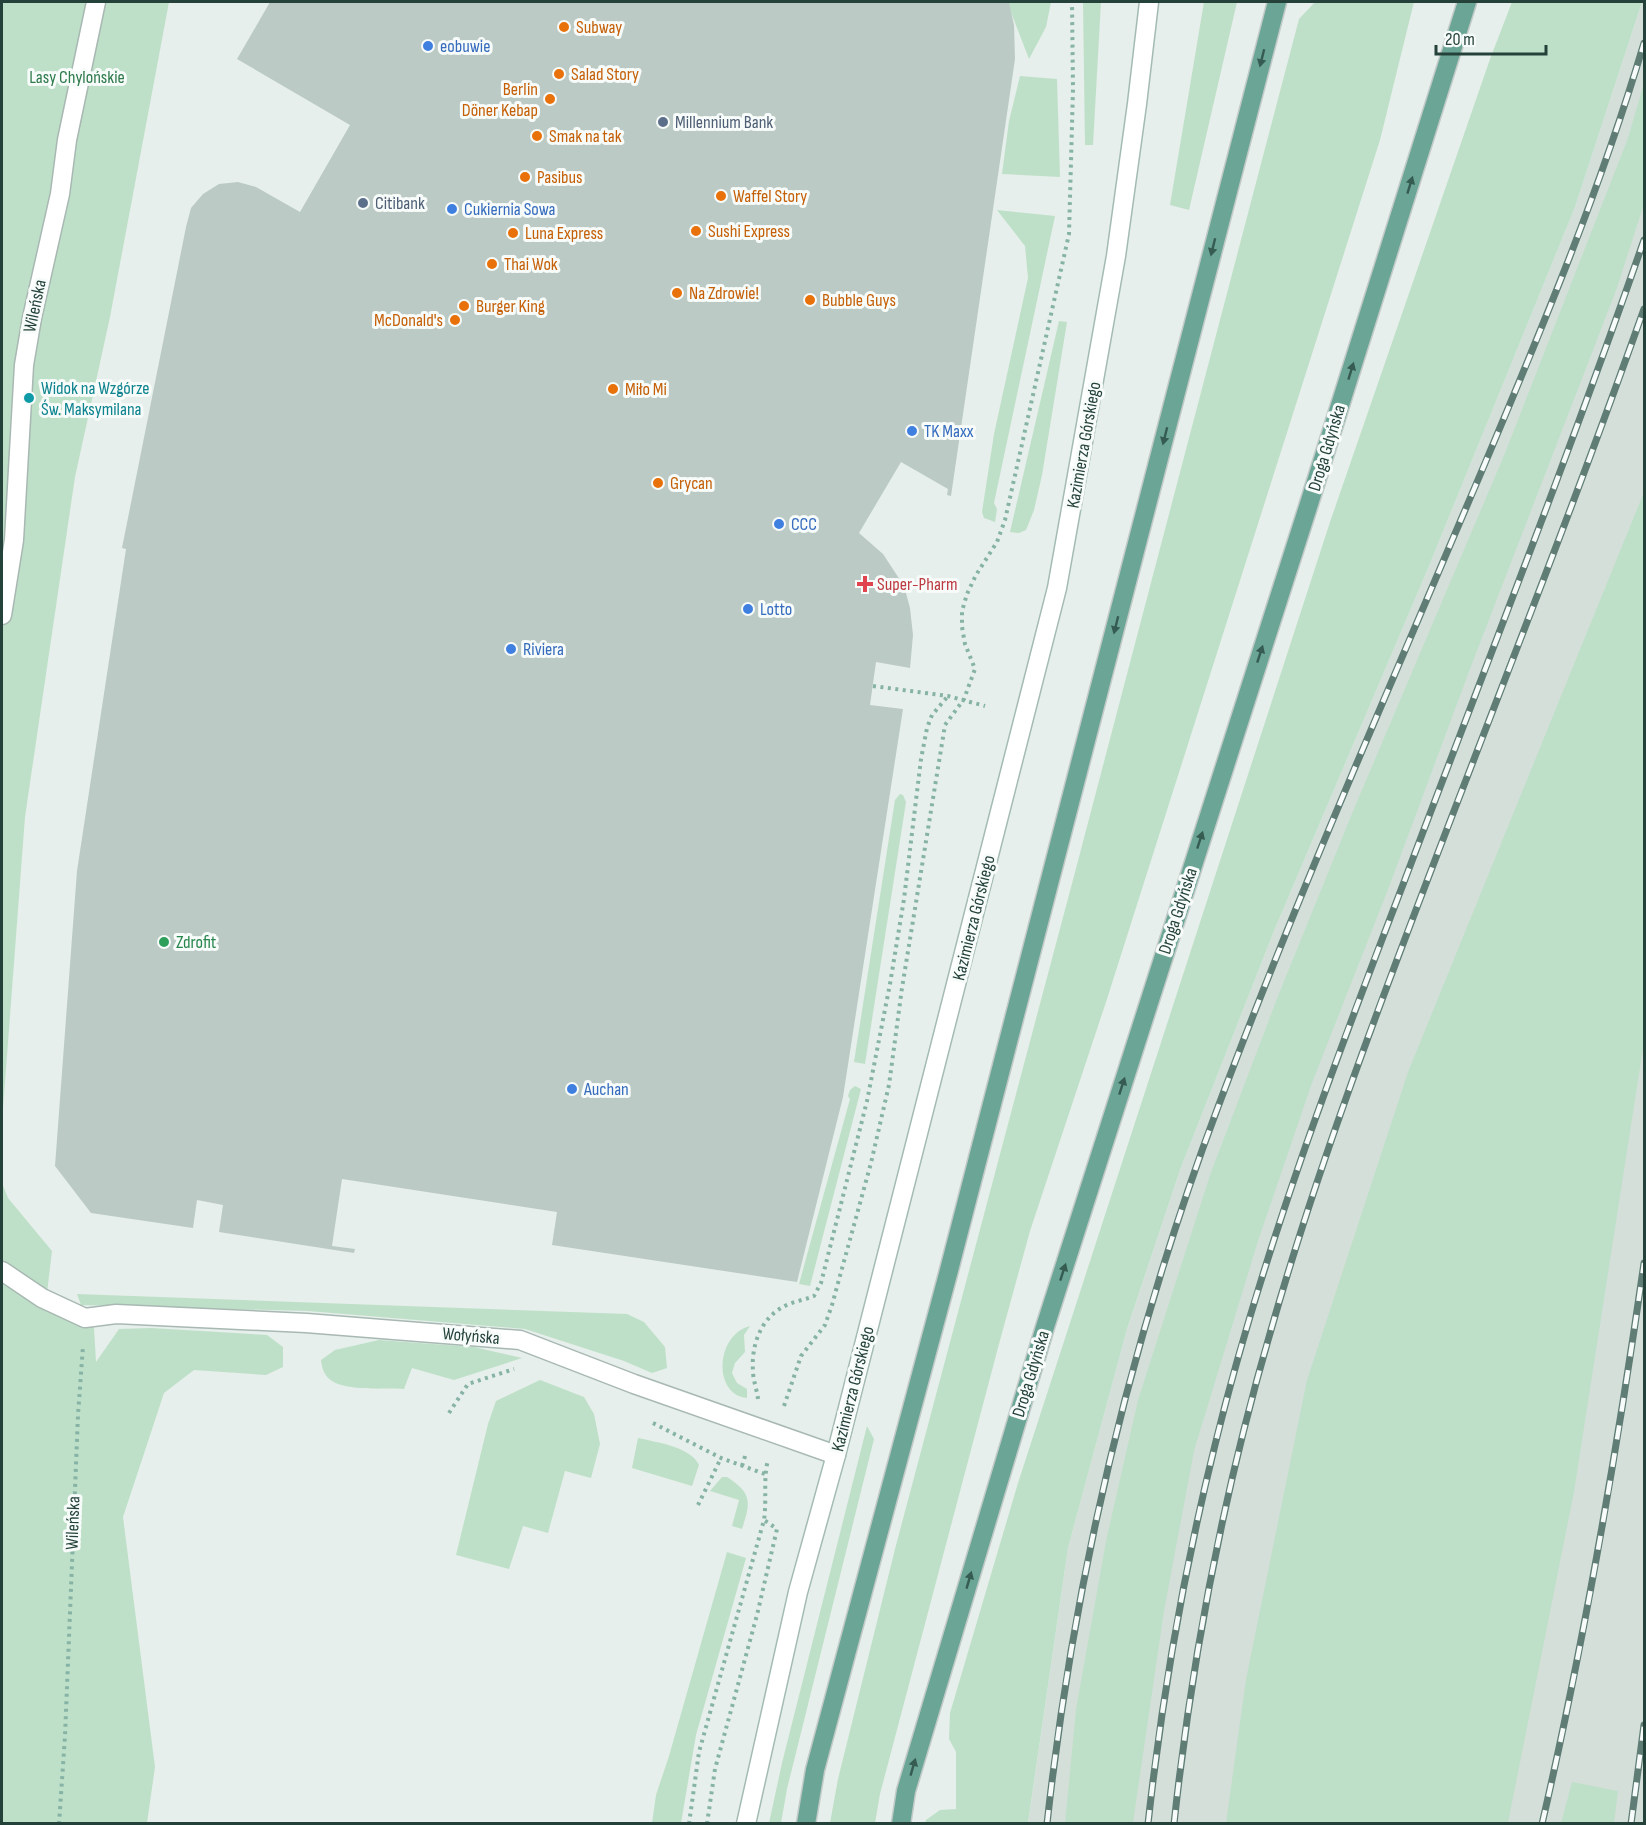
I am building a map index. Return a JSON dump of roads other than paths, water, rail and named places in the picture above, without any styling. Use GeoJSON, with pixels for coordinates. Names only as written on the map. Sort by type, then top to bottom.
{"type":"FeatureCollection","features":[{"type":"Feature","properties":{"kind":"main road"},"geometry":{"type":"LineString","coordinates":[[806,1824],[818,1759],[945,1285],[1277,2]]}},
{"type":"Feature","properties":{"kind":"main road","name":"Droga Gdyńska"},"geometry":{"type":"LineString","coordinates":[[901,1824],[906,1791],[1011,1435],[1323,462],[1467,2]]}},
{"type":"Feature","properties":{"kind":"street","name":"Wileńska"},"geometry":{"type":"LineString","coordinates":[[2,615],[14,540],[24,365],[60,194],[67,140],[96,2]]}},
{"type":"Feature","properties":{"kind":"street","name":"Kazimierza Górskiego"},"geometry":{"type":"LineString","coordinates":[[746,1824],[798,1592],[837,1455],[1057,588],[1116,256],[1149,2]]}},
{"type":"Feature","properties":{"kind":"street","name":"Wołyńska"},"geometry":{"type":"LineString","coordinates":[[2,1271],[42,1298],[85,1318],[116,1314],[306,1323],[520,1340],[837,1455]]}},
{"type":"Feature","properties":{"kind":"railway"},"geometry":{"type":"LineString","coordinates":[[1047,1824],[1073,1641],[1090,1550],[1133,1371],[1158,1282],[1187,1194],[1218,1107],[1281,946],[1549,310],[1609,151],[1644,43]]}},
{"type":"Feature","properties":{"kind":"railway"},"geometry":{"type":"LineString","coordinates":[[1148,1824],[1167,1681],[1193,1539],[1215,1445],[1254,1302],[1325,1091],[1556,481],[1644,240]]}},
{"type":"Feature","properties":{"kind":"railway"},"geometry":{"type":"LineString","coordinates":[[1174,1824],[1200,1636],[1224,1513],[1254,1391],[1289,1270],[1370,1031],[1644,309]]}},
{"type":"Feature","properties":{"kind":"railway"},"geometry":{"type":"LineString","coordinates":[[1542,1824],[1599,1544],[1644,1263]]}},
{"type":"Feature","properties":{"kind":"railway"},"geometry":{"type":"LineString","coordinates":[[1631,1824],[1644,1725]]}},
{"type":"Feature","properties":{"kind":"place","name":"Subway"},"geometry":{"type":"Point","coordinates":[564,27]}},
{"type":"Feature","properties":{"kind":"place","name":"eobuwie"},"geometry":{"type":"Point","coordinates":[428,46]}},
{"type":"Feature","properties":{"kind":"place","name":"Salad Story"},"geometry":{"type":"Point","coordinates":[559,74]}},
{"type":"Feature","properties":{"kind":"place","name":"Berlin Döner Kebap"},"geometry":{"type":"Point","coordinates":[550,99]}},
{"type":"Feature","properties":{"kind":"place","name":"Millennium Bank"},"geometry":{"type":"Point","coordinates":[663,122]}},
{"type":"Feature","properties":{"kind":"place","name":"Smak na tak"},"geometry":{"type":"Point","coordinates":[537,136]}},
{"type":"Feature","properties":{"kind":"place","name":"Pasibus"},"geometry":{"type":"Point","coordinates":[525,177]}},
{"type":"Feature","properties":{"kind":"place","name":"Waffel Story"},"geometry":{"type":"Point","coordinates":[721,196]}},
{"type":"Feature","properties":{"kind":"place","name":"Citibank"},"geometry":{"type":"Point","coordinates":[363,203]}},
{"type":"Feature","properties":{"kind":"place","name":"Cukiernia Sowa"},"geometry":{"type":"Point","coordinates":[452,209]}},
{"type":"Feature","properties":{"kind":"place","name":"Sushi Express"},"geometry":{"type":"Point","coordinates":[696,231]}},
{"type":"Feature","properties":{"kind":"place","name":"Luna Express"},"geometry":{"type":"Point","coordinates":[513,233]}},
{"type":"Feature","properties":{"kind":"place","name":"Thai Wok"},"geometry":{"type":"Point","coordinates":[492,264]}},
{"type":"Feature","properties":{"kind":"place","name":"Na Zdrowie!"},"geometry":{"type":"Point","coordinates":[677,293]}},
{"type":"Feature","properties":{"kind":"place","name":"Bubble Guys"},"geometry":{"type":"Point","coordinates":[810,300]}},
{"type":"Feature","properties":{"kind":"place","name":"Burger King"},"geometry":{"type":"Point","coordinates":[464,306]}},
{"type":"Feature","properties":{"kind":"place","name":"McDonald's"},"geometry":{"type":"Point","coordinates":[455,320]}},
{"type":"Feature","properties":{"kind":"place","name":"Miło Mi"},"geometry":{"type":"Point","coordinates":[613,389]}},
{"type":"Feature","properties":{"kind":"place","name":"Widok na Wzgórze Św. Maksymilana"},"geometry":{"type":"Point","coordinates":[29,398]}},
{"type":"Feature","properties":{"kind":"place","name":"TK Maxx"},"geometry":{"type":"Point","coordinates":[912,431]}},
{"type":"Feature","properties":{"kind":"place","name":"Grycan"},"geometry":{"type":"Point","coordinates":[658,483]}},
{"type":"Feature","properties":{"kind":"place","name":"CCC"},"geometry":{"type":"Point","coordinates":[779,524]}},
{"type":"Feature","properties":{"kind":"place","name":"Super-Pharm"},"geometry":{"type":"Point","coordinates":[865,584]}},
{"type":"Feature","properties":{"kind":"place","name":"Lotto"},"geometry":{"type":"Point","coordinates":[748,609]}},
{"type":"Feature","properties":{"kind":"place","name":"Riviera"},"geometry":{"type":"Point","coordinates":[511,649]}},
{"type":"Feature","properties":{"kind":"place","name":"Zdrofit"},"geometry":{"type":"Point","coordinates":[164,942]}},
{"type":"Feature","properties":{"kind":"place","name":"Auchan"},"geometry":{"type":"Point","coordinates":[572,1089]}},
{"type":"Feature","properties":{"kind":"park label","name":"Lasy Chylońskie"},"geometry":{"type":"Point","coordinates":[77,77]}}]}
